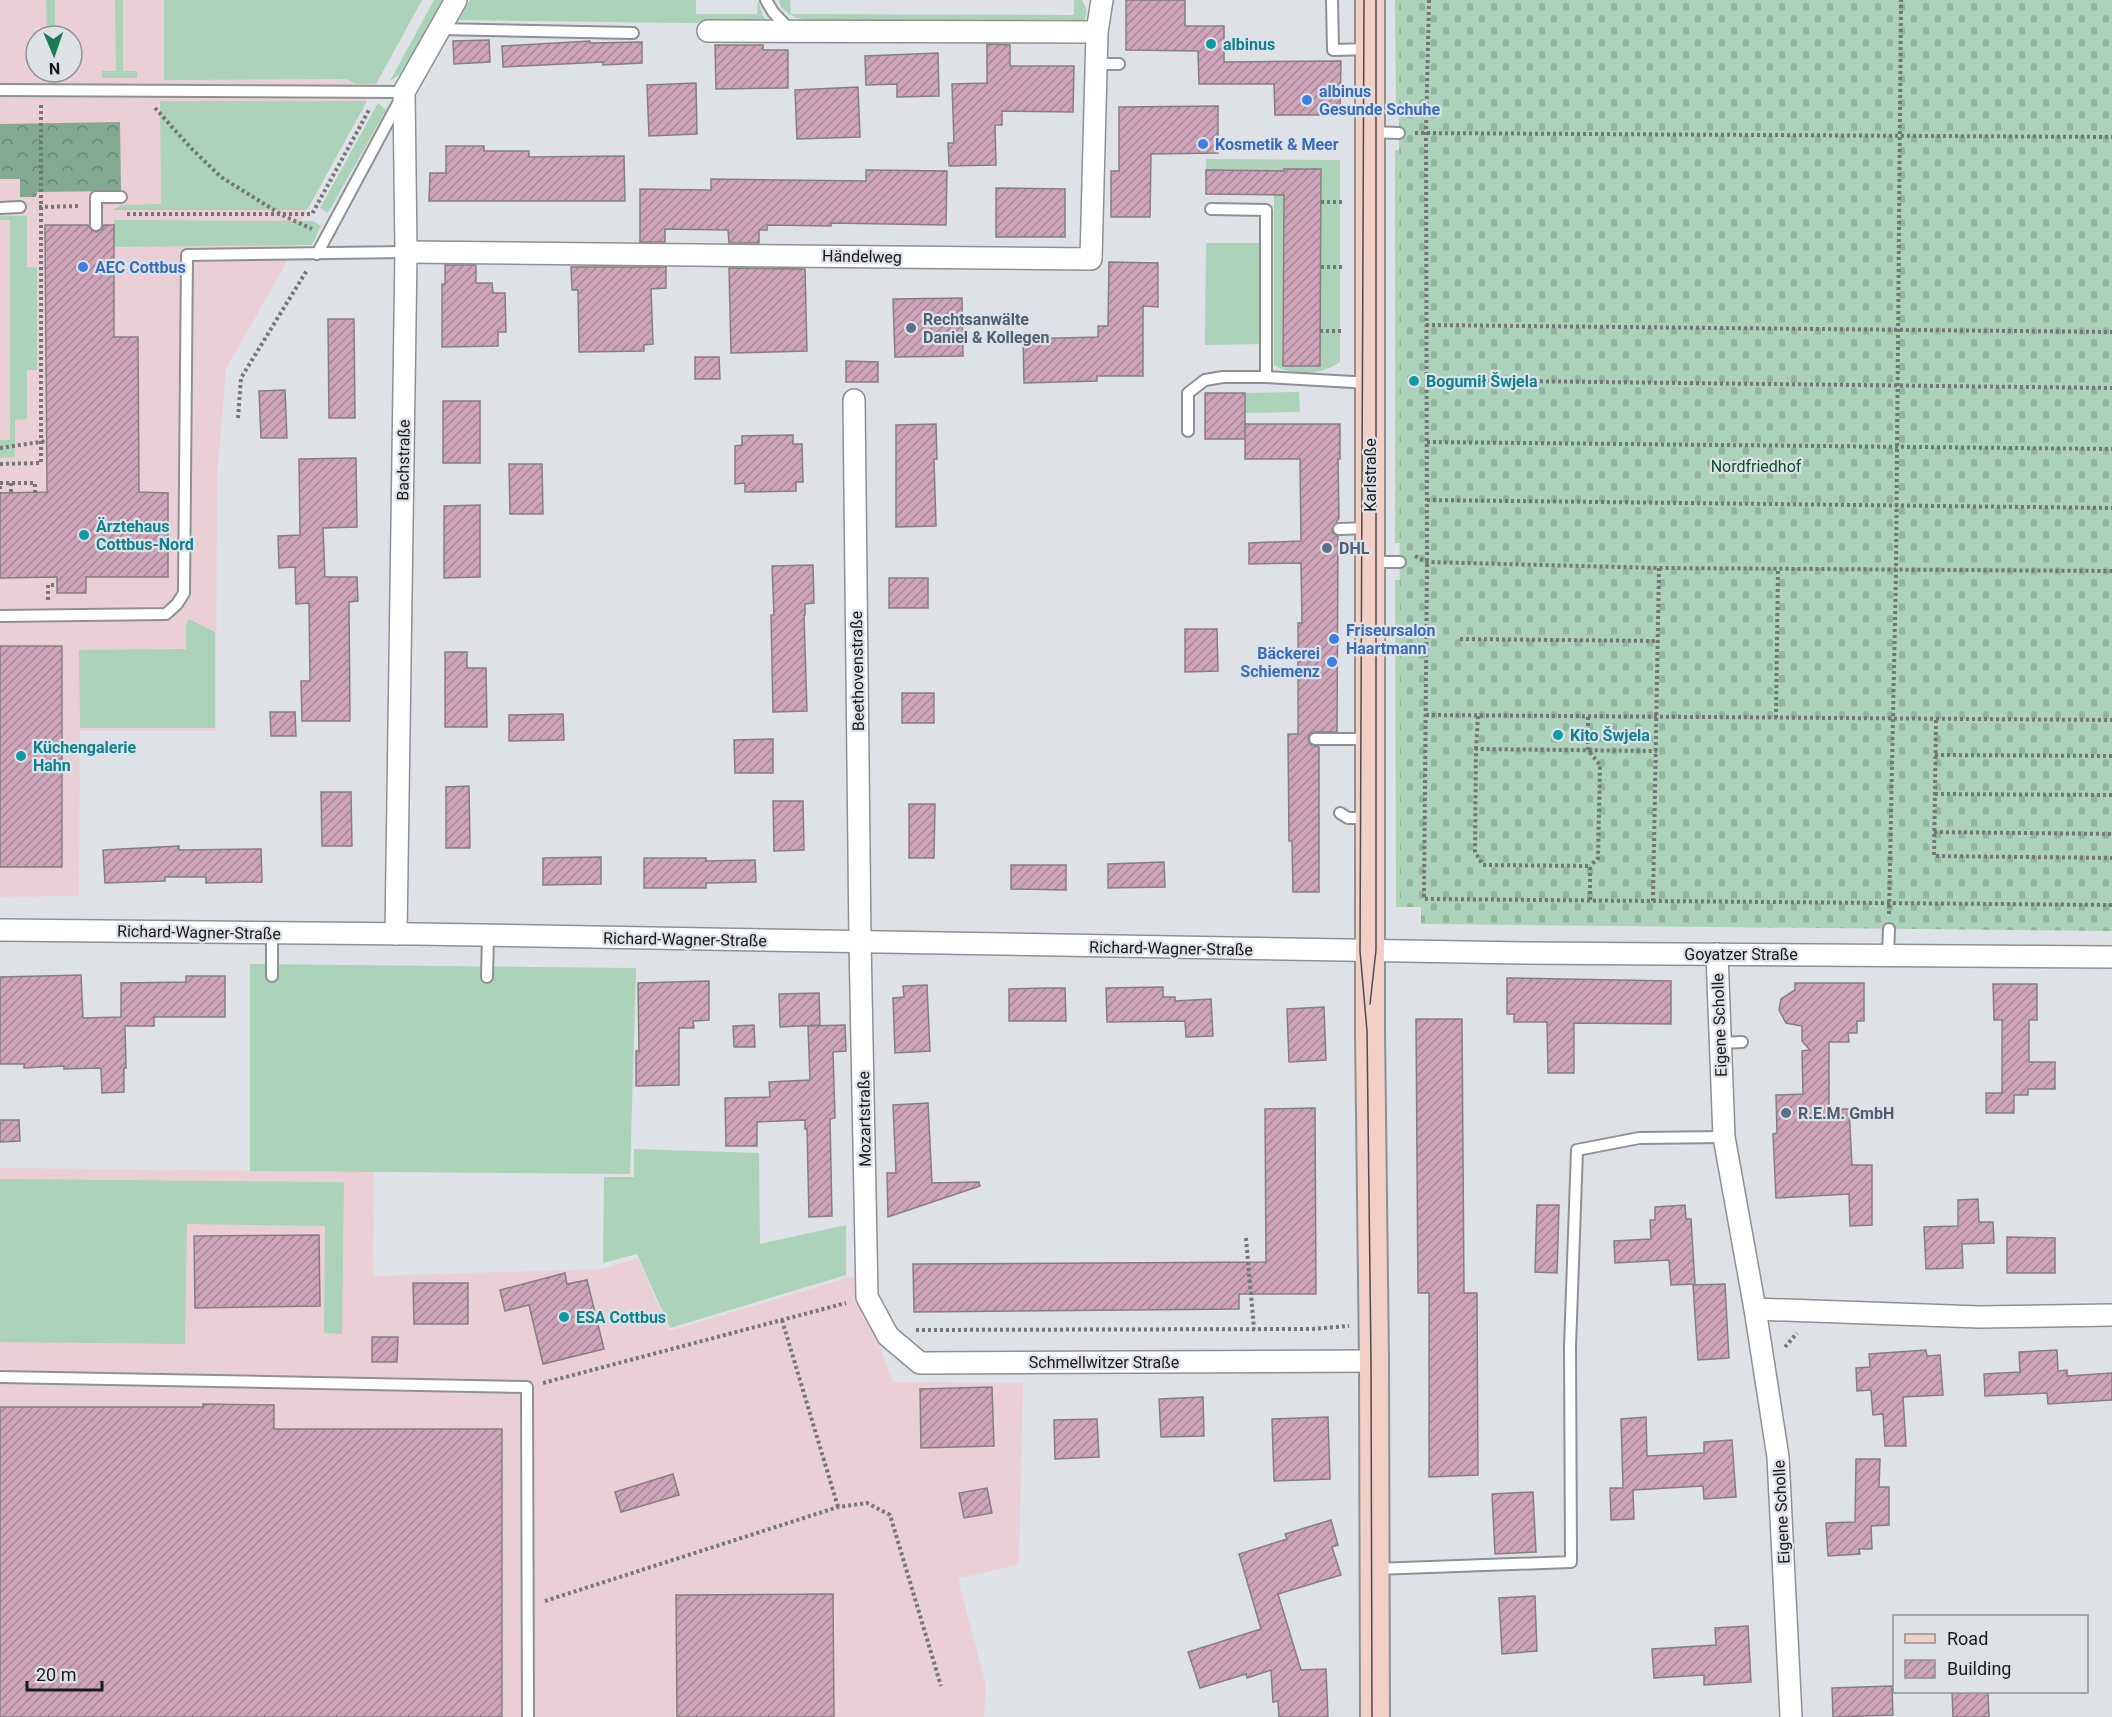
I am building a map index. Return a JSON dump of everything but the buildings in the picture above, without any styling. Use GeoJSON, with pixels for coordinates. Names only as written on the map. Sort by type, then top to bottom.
{"type":"FeatureCollection","features":[{"type":"Feature","properties":{"kind":"street"},"geometry":{"type":"LineString","coordinates":[[404,92],[456,0]]}},
{"type":"Feature","properties":{"kind":"street","name":"Händelweg"},"geometry":{"type":"LineString","coordinates":[[406,252],[1091,259],[1097,32],[1102,0]]}},
{"type":"Feature","properties":{"kind":"street","name":"Karlstraße"},"geometry":{"type":"LineString","coordinates":[[1370,0],[1370,739],[1349,818],[1370,951]]}},
{"type":"Feature","properties":{"kind":"street"},"geometry":{"type":"LineString","coordinates":[[708,31],[1097,32]]}},
{"type":"Feature","properties":{"kind":"street","name":"Bachstraße"},"geometry":{"type":"LineString","coordinates":[[396,934],[406,252],[404,92]]}},
{"type":"Feature","properties":{"kind":"street","name":"Beethovenstraße"},"geometry":{"type":"LineString","coordinates":[[855,400],[860,942]]}},
{"type":"Feature","properties":{"kind":"street","name":"Richard-Wagner-Straße"},"geometry":{"type":"LineString","coordinates":[[0,930],[396,934],[1370,951]]}},
{"type":"Feature","properties":{"kind":"street","name":"Mozartstraße"},"geometry":{"type":"LineString","coordinates":[[860,942],[867,1297]]}},
{"type":"Feature","properties":{"kind":"street"},"geometry":{"type":"LineString","coordinates":[[1370,951],[1375,1717]]}},
{"type":"Feature","properties":{"kind":"street","name":"Goyatzer Straße"},"geometry":{"type":"LineString","coordinates":[[1370,951],[2112,957]]}},
{"type":"Feature","properties":{"kind":"street","name":"Eigene Scholle"},"geometry":{"type":"LineString","coordinates":[[1717,954],[1724,1137],[1755,1309],[1778,1457],[1791,1717]]}},
{"type":"Feature","properties":{"kind":"street","name":"Schmellwitzer Straße"},"geometry":{"type":"LineString","coordinates":[[867,1297],[888,1336],[920,1364],[1374,1361]]}},
{"type":"Feature","properties":{"kind":"street"},"geometry":{"type":"LineString","coordinates":[[1755,1309],[1979,1317],[2112,1316]]}},
{"type":"Feature","properties":{"kind":"lane"},"geometry":{"type":"LineString","coordinates":[[766,0],[773,12],[791,31]]}},
{"type":"Feature","properties":{"kind":"lane"},"geometry":{"type":"LineString","coordinates":[[1332,0],[1333,50],[1370,49]]}},
{"type":"Feature","properties":{"kind":"lane"},"geometry":{"type":"LineString","coordinates":[[440,29],[633,33]]}},
{"type":"Feature","properties":{"kind":"lane"},"geometry":{"type":"LineString","coordinates":[[1096,64],[1119,64]]}},
{"type":"Feature","properties":{"kind":"lane"},"geometry":{"type":"LineString","coordinates":[[0,90],[404,92],[317,254]]}},
{"type":"Feature","properties":{"kind":"lane"},"geometry":{"type":"LineString","coordinates":[[1370,132],[1399,133]]}},
{"type":"Feature","properties":{"kind":"lane"},"geometry":{"type":"LineString","coordinates":[[96,215],[96,197],[121,197]]}},
{"type":"Feature","properties":{"kind":"lane"},"geometry":{"type":"LineString","coordinates":[[0,208],[20,207]]}},
{"type":"Feature","properties":{"kind":"lane"},"geometry":{"type":"LineString","coordinates":[[1212,209],[1266,210],[1266,377]]}},
{"type":"Feature","properties":{"kind":"lane"},"geometry":{"type":"LineString","coordinates":[[0,616],[166,614],[177,604],[183,593],[187,255],[406,252]]}},
{"type":"Feature","properties":{"kind":"lane"},"geometry":{"type":"LineString","coordinates":[[1188,431],[1188,393],[1205,380],[1223,377],[1266,377],[1370,383]]}},
{"type":"Feature","properties":{"kind":"lane"},"geometry":{"type":"LineString","coordinates":[[1339,529],[1370,528]]}},
{"type":"Feature","properties":{"kind":"lane"},"geometry":{"type":"LineString","coordinates":[[1370,562],[1400,562]]}},
{"type":"Feature","properties":{"kind":"lane"},"geometry":{"type":"LineString","coordinates":[[1316,739],[1370,739]]}},
{"type":"Feature","properties":{"kind":"lane"},"geometry":{"type":"LineString","coordinates":[[1888,929],[1888,955]]}},
{"type":"Feature","properties":{"kind":"lane"},"geometry":{"type":"LineString","coordinates":[[272,933],[272,976]]}},
{"type":"Feature","properties":{"kind":"lane"},"geometry":{"type":"LineString","coordinates":[[488,936],[488,977]]}},
{"type":"Feature","properties":{"kind":"lane"},"geometry":{"type":"LineString","coordinates":[[1720,1043],[1742,1042]]}},
{"type":"Feature","properties":{"kind":"lane"},"geometry":{"type":"LineString","coordinates":[[1375,1569],[1571,1562],[1570,1347],[1577,1150],[1639,1138],[1724,1137]]}},
{"type":"Feature","properties":{"kind":"lane"},"geometry":{"type":"LineString","coordinates":[[0,1377],[527,1387],[528,1717]]}},
{"type":"Feature","properties":{"kind":"path"},"geometry":{"type":"LineString","coordinates":[[1429,0],[1426,132],[1427,562],[1424,899],[2112,905]]}},
{"type":"Feature","properties":{"kind":"path"},"geometry":{"type":"LineString","coordinates":[[1888,929],[1896,570],[1901,0]]}},
{"type":"Feature","properties":{"kind":"path"},"geometry":{"type":"LineString","coordinates":[[0,464],[41,463],[44,344],[41,89]]}},
{"type":"Feature","properties":{"kind":"path"},"geometry":{"type":"LineString","coordinates":[[41,207],[96,215],[312,214],[380,92]]}},
{"type":"Feature","properties":{"kind":"path"},"geometry":{"type":"LineString","coordinates":[[151,103],[191,148],[221,177],[282,214],[327,236]]}},
{"type":"Feature","properties":{"kind":"path"},"geometry":{"type":"LineString","coordinates":[[1399,133],[2112,137]]}},
{"type":"Feature","properties":{"kind":"path"},"geometry":{"type":"LineString","coordinates":[[1321,202],[1344,202]]}},
{"type":"Feature","properties":{"kind":"path"},"geometry":{"type":"LineString","coordinates":[[238,418],[240,378],[317,254]]}},
{"type":"Feature","properties":{"kind":"path"},"geometry":{"type":"LineString","coordinates":[[1321,267],[1344,267]]}},
{"type":"Feature","properties":{"kind":"path"},"geometry":{"type":"LineString","coordinates":[[1426,325],[2112,332]]}},
{"type":"Feature","properties":{"kind":"path"},"geometry":{"type":"LineString","coordinates":[[1320,331],[1345,331]]}},
{"type":"Feature","properties":{"kind":"path"},"geometry":{"type":"LineString","coordinates":[[1426,380],[2112,388]]}},
{"type":"Feature","properties":{"kind":"path"},"geometry":{"type":"LineString","coordinates":[[0,448],[47,441]]}},
{"type":"Feature","properties":{"kind":"path"},"geometry":{"type":"LineString","coordinates":[[1426,442],[2112,449]]}},
{"type":"Feature","properties":{"kind":"path"},"geometry":{"type":"LineString","coordinates":[[11,483],[11,493]]}},
{"type":"Feature","properties":{"kind":"path"},"geometry":{"type":"LineString","coordinates":[[0,493],[0,484],[11,483],[35,483],[35,493]]}},
{"type":"Feature","properties":{"kind":"path"},"geometry":{"type":"LineString","coordinates":[[1427,500],[2112,507]]}},
{"type":"Feature","properties":{"kind":"path"},"geometry":{"type":"LineString","coordinates":[[1409,553],[1427,562],[1659,568],[2112,571]]}},
{"type":"Feature","properties":{"kind":"path"},"geometry":{"type":"LineString","coordinates":[[1653,901],[1659,568]]}},
{"type":"Feature","properties":{"kind":"path"},"geometry":{"type":"LineString","coordinates":[[1776,718],[1778,569]]}},
{"type":"Feature","properties":{"kind":"path"},"geometry":{"type":"LineString","coordinates":[[1460,639],[1658,641]]}},
{"type":"Feature","properties":{"kind":"path"},"geometry":{"type":"LineString","coordinates":[[1426,715],[2112,720]]}},
{"type":"Feature","properties":{"kind":"path"},"geometry":{"type":"LineString","coordinates":[[1478,716],[1475,852],[1483,865],[1590,866]]}},
{"type":"Feature","properties":{"kind":"path"},"geometry":{"type":"LineString","coordinates":[[1588,717],[1588,750],[1600,765],[1598,858],[1590,866],[1590,900]]}},
{"type":"Feature","properties":{"kind":"path"},"geometry":{"type":"LineString","coordinates":[[1936,719],[1934,856],[2112,858]]}},
{"type":"Feature","properties":{"kind":"path"},"geometry":{"type":"LineString","coordinates":[[1476,749],[1657,751]]}},
{"type":"Feature","properties":{"kind":"path"},"geometry":{"type":"LineString","coordinates":[[1935,755],[2112,756]]}},
{"type":"Feature","properties":{"kind":"path"},"geometry":{"type":"LineString","coordinates":[[1935,794],[2112,795]]}},
{"type":"Feature","properties":{"kind":"path"},"geometry":{"type":"LineString","coordinates":[[1934,832],[2112,834]]}},
{"type":"Feature","properties":{"kind":"path"},"geometry":{"type":"LineString","coordinates":[[1246,1238],[1254,1329]]}},
{"type":"Feature","properties":{"kind":"path"},"geometry":{"type":"LineString","coordinates":[[527,1387],[867,1297]]}},
{"type":"Feature","properties":{"kind":"path"},"geometry":{"type":"LineString","coordinates":[[782,1320],[838,1507]]}},
{"type":"Feature","properties":{"kind":"path"},"geometry":{"type":"LineString","coordinates":[[886,1330],[1254,1329],[1374,1326]]}},
{"type":"Feature","properties":{"kind":"path"},"geometry":{"type":"LineString","coordinates":[[1786,1356],[1785,1346],[1803,1326]]}},
{"type":"Feature","properties":{"kind":"path"},"geometry":{"type":"LineString","coordinates":[[527,1607],[838,1507],[867,1503],[890,1515],[941,1686]]}},
{"type":"Feature","properties":{"kind":"shaded area"},"geometry":{"type":"Polygon","coordinates":[[[0,0],[422,0],[307,210],[285,265],[226,369],[217,480],[216,731],[80,731],[79,896],[0,897],[0,0]]]}},
{"type":"Feature","properties":{"kind":"shaded area"},"geometry":{"type":"Polygon","coordinates":[[[0,1168],[374,1172],[373,1276],[602,1269],[638,1258],[669,1331],[854,1276],[893,1382],[1023,1383],[1019,1564],[958,1579],[986,1685],[984,1717],[0,1717],[0,1168]]]}},
{"type":"Feature","properties":{"kind":"green space"},"geometry":{"type":"Polygon","coordinates":[[[46,0],[55,0],[55,24],[47,24],[46,0]]]}},
{"type":"Feature","properties":{"kind":"green space"},"geometry":{"type":"Polygon","coordinates":[[[115,0],[123,0],[123,71],[137,71],[137,78],[102,78],[102,71],[116,71],[115,0]]]}},
{"type":"Feature","properties":{"kind":"green space"},"geometry":{"type":"Polygon","coordinates":[[[164,0],[422,0],[376,84],[356,84],[346,79],[164,80],[164,0]]]}},
{"type":"Feature","properties":{"kind":"green space"},"geometry":{"type":"Polygon","coordinates":[[[434,0],[444,0],[406,70],[390,81],[434,0]]]}},
{"type":"Feature","properties":{"kind":"green space"},"geometry":{"type":"Polygon","coordinates":[[[470,0],[696,0],[696,14],[757,14],[758,0],[763,16],[770,24],[459,20],[470,0]]]}},
{"type":"Feature","properties":{"kind":"green space"},"geometry":{"type":"Polygon","coordinates":[[[779,0],[790,0],[791,14],[1074,15],[1074,0],[1082,0],[1086,13],[1081,25],[840,24],[797,18],[789,14],[781,7],[779,0]]]}},
{"type":"Feature","properties":{"kind":"green space"},"geometry":{"type":"Polygon","coordinates":[[[1395,0],[1399,0],[1399,114],[1396,115],[1395,0]]]}},
{"type":"Feature","properties":{"kind":"green space","name":"Nordfriedhof"},"geometry":{"type":"Polygon","coordinates":[[[1399,0],[2112,0],[2112,931],[1421,924],[1421,907],[1400,907],[1399,0]]]}},
{"type":"Feature","properties":{"kind":"green space"},"geometry":{"type":"Polygon","coordinates":[[[160,101],[367,101],[307,210],[113,210],[121,205],[161,204],[160,101]]]}},
{"type":"Feature","properties":{"kind":"green space"},"geometry":{"type":"Polygon","coordinates":[[[378,103],[386,110],[328,213],[320,208],[378,103]]]}},
{"type":"Feature","properties":{"kind":"green space"},"geometry":{"type":"Polygon","coordinates":[[[120,122],[121,191],[37,192],[36,197],[20,197],[20,179],[0,179],[0,124],[120,122]]]}},
{"type":"Feature","properties":{"kind":"green space"},"geometry":{"type":"Polygon","coordinates":[[[1395,150],[1399,150],[1400,543],[1395,543],[1395,150]]]}},
{"type":"Feature","properties":{"kind":"green space"},"geometry":{"type":"Polygon","coordinates":[[[1206,159],[1340,160],[1340,362],[1324,370],[1307,373],[1290,371],[1274,365],[1274,195],[1264,195],[1264,171],[1206,170],[1206,159]]]}},
{"type":"Feature","properties":{"kind":"green space"},"geometry":{"type":"Polygon","coordinates":[[[0,216],[27,216],[27,267],[37,268],[37,370],[27,370],[27,419],[15,420],[15,457],[0,458],[0,440],[10,440],[10,220],[0,220],[0,216]]]}},
{"type":"Feature","properties":{"kind":"green space"},"geometry":{"type":"Polygon","coordinates":[[[114,220],[313,221],[321,226],[312,245],[114,247],[114,220]]]}},
{"type":"Feature","properties":{"kind":"green space"},"geometry":{"type":"Polygon","coordinates":[[[1206,243],[1260,243],[1261,344],[1205,345],[1206,243]]]}},
{"type":"Feature","properties":{"kind":"green space"},"geometry":{"type":"Polygon","coordinates":[[[1299,392],[1300,412],[1245,413],[1245,393],[1299,392]]]}},
{"type":"Feature","properties":{"kind":"green space"},"geometry":{"type":"Polygon","coordinates":[[[1395,580],[1400,580],[1400,907],[1396,907],[1395,580]]]}},
{"type":"Feature","properties":{"kind":"green space"},"geometry":{"type":"Polygon","coordinates":[[[189,619],[215,632],[215,728],[80,728],[79,650],[186,649],[186,624],[189,619]]]}},
{"type":"Feature","properties":{"kind":"green space"},"geometry":{"type":"Polygon","coordinates":[[[250,964],[636,968],[630,1174],[250,1171],[250,964]]]}},
{"type":"Feature","properties":{"kind":"green space"},"geometry":{"type":"Polygon","coordinates":[[[634,1149],[759,1153],[760,1244],[846,1225],[846,1275],[670,1328],[637,1254],[603,1263],[604,1177],[634,1177],[634,1149]]]}},
{"type":"Feature","properties":{"kind":"green space"},"geometry":{"type":"Polygon","coordinates":[[[0,1179],[344,1182],[342,1334],[324,1333],[325,1226],[187,1224],[185,1344],[0,1342],[0,1179]]]}},
{"type":"Feature","properties":{"kind":"tram line"},"geometry":{"type":"LineString","coordinates":[[1364,0],[1360,951],[1367,1031],[1372,1717]]}},
{"type":"Feature","properties":{"kind":"tram line"},"geometry":{"type":"LineString","coordinates":[[1370,1004],[1376,950],[1376,0]]}},
{"type":"Feature","properties":{"kind":"place","name":"albinus"},"geometry":{"type":"Point","coordinates":[1211,44]}},
{"type":"Feature","properties":{"kind":"place","name":"albinus Gesunde Schuhe"},"geometry":{"type":"Point","coordinates":[1307,100]}},
{"type":"Feature","properties":{"kind":"place","name":"Kosmetik & Meer"},"geometry":{"type":"Point","coordinates":[1203,144]}},
{"type":"Feature","properties":{"kind":"place","name":"AEC Cottbus"},"geometry":{"type":"Point","coordinates":[83,267]}},
{"type":"Feature","properties":{"kind":"place","name":"Rechtsanwälte Daniel & Kollegen"},"geometry":{"type":"Point","coordinates":[911,328]}},
{"type":"Feature","properties":{"kind":"place","name":"Bogumił Šwjela"},"geometry":{"type":"Point","coordinates":[1414,381]}},
{"type":"Feature","properties":{"kind":"place","name":"Ärztehaus Cottbus-Nord"},"geometry":{"type":"Point","coordinates":[84,535]}},
{"type":"Feature","properties":{"kind":"place","name":"DHL"},"geometry":{"type":"Point","coordinates":[1327,548]}},
{"type":"Feature","properties":{"kind":"place","name":"Friseursalon Haartmann"},"geometry":{"type":"Point","coordinates":[1334,639]}},
{"type":"Feature","properties":{"kind":"place","name":"Bäckerei Schiemenz"},"geometry":{"type":"Point","coordinates":[1332,662]}},
{"type":"Feature","properties":{"kind":"place","name":"Kito Šwjela"},"geometry":{"type":"Point","coordinates":[1558,735]}},
{"type":"Feature","properties":{"kind":"place","name":"Küchengalerie Hahn"},"geometry":{"type":"Point","coordinates":[21,756]}},
{"type":"Feature","properties":{"kind":"place","name":"R.E.M. GmbH"},"geometry":{"type":"Point","coordinates":[1786,1113]}},
{"type":"Feature","properties":{"kind":"place","name":"ESA Cottbus"},"geometry":{"type":"Point","coordinates":[564,1317]}}]}
